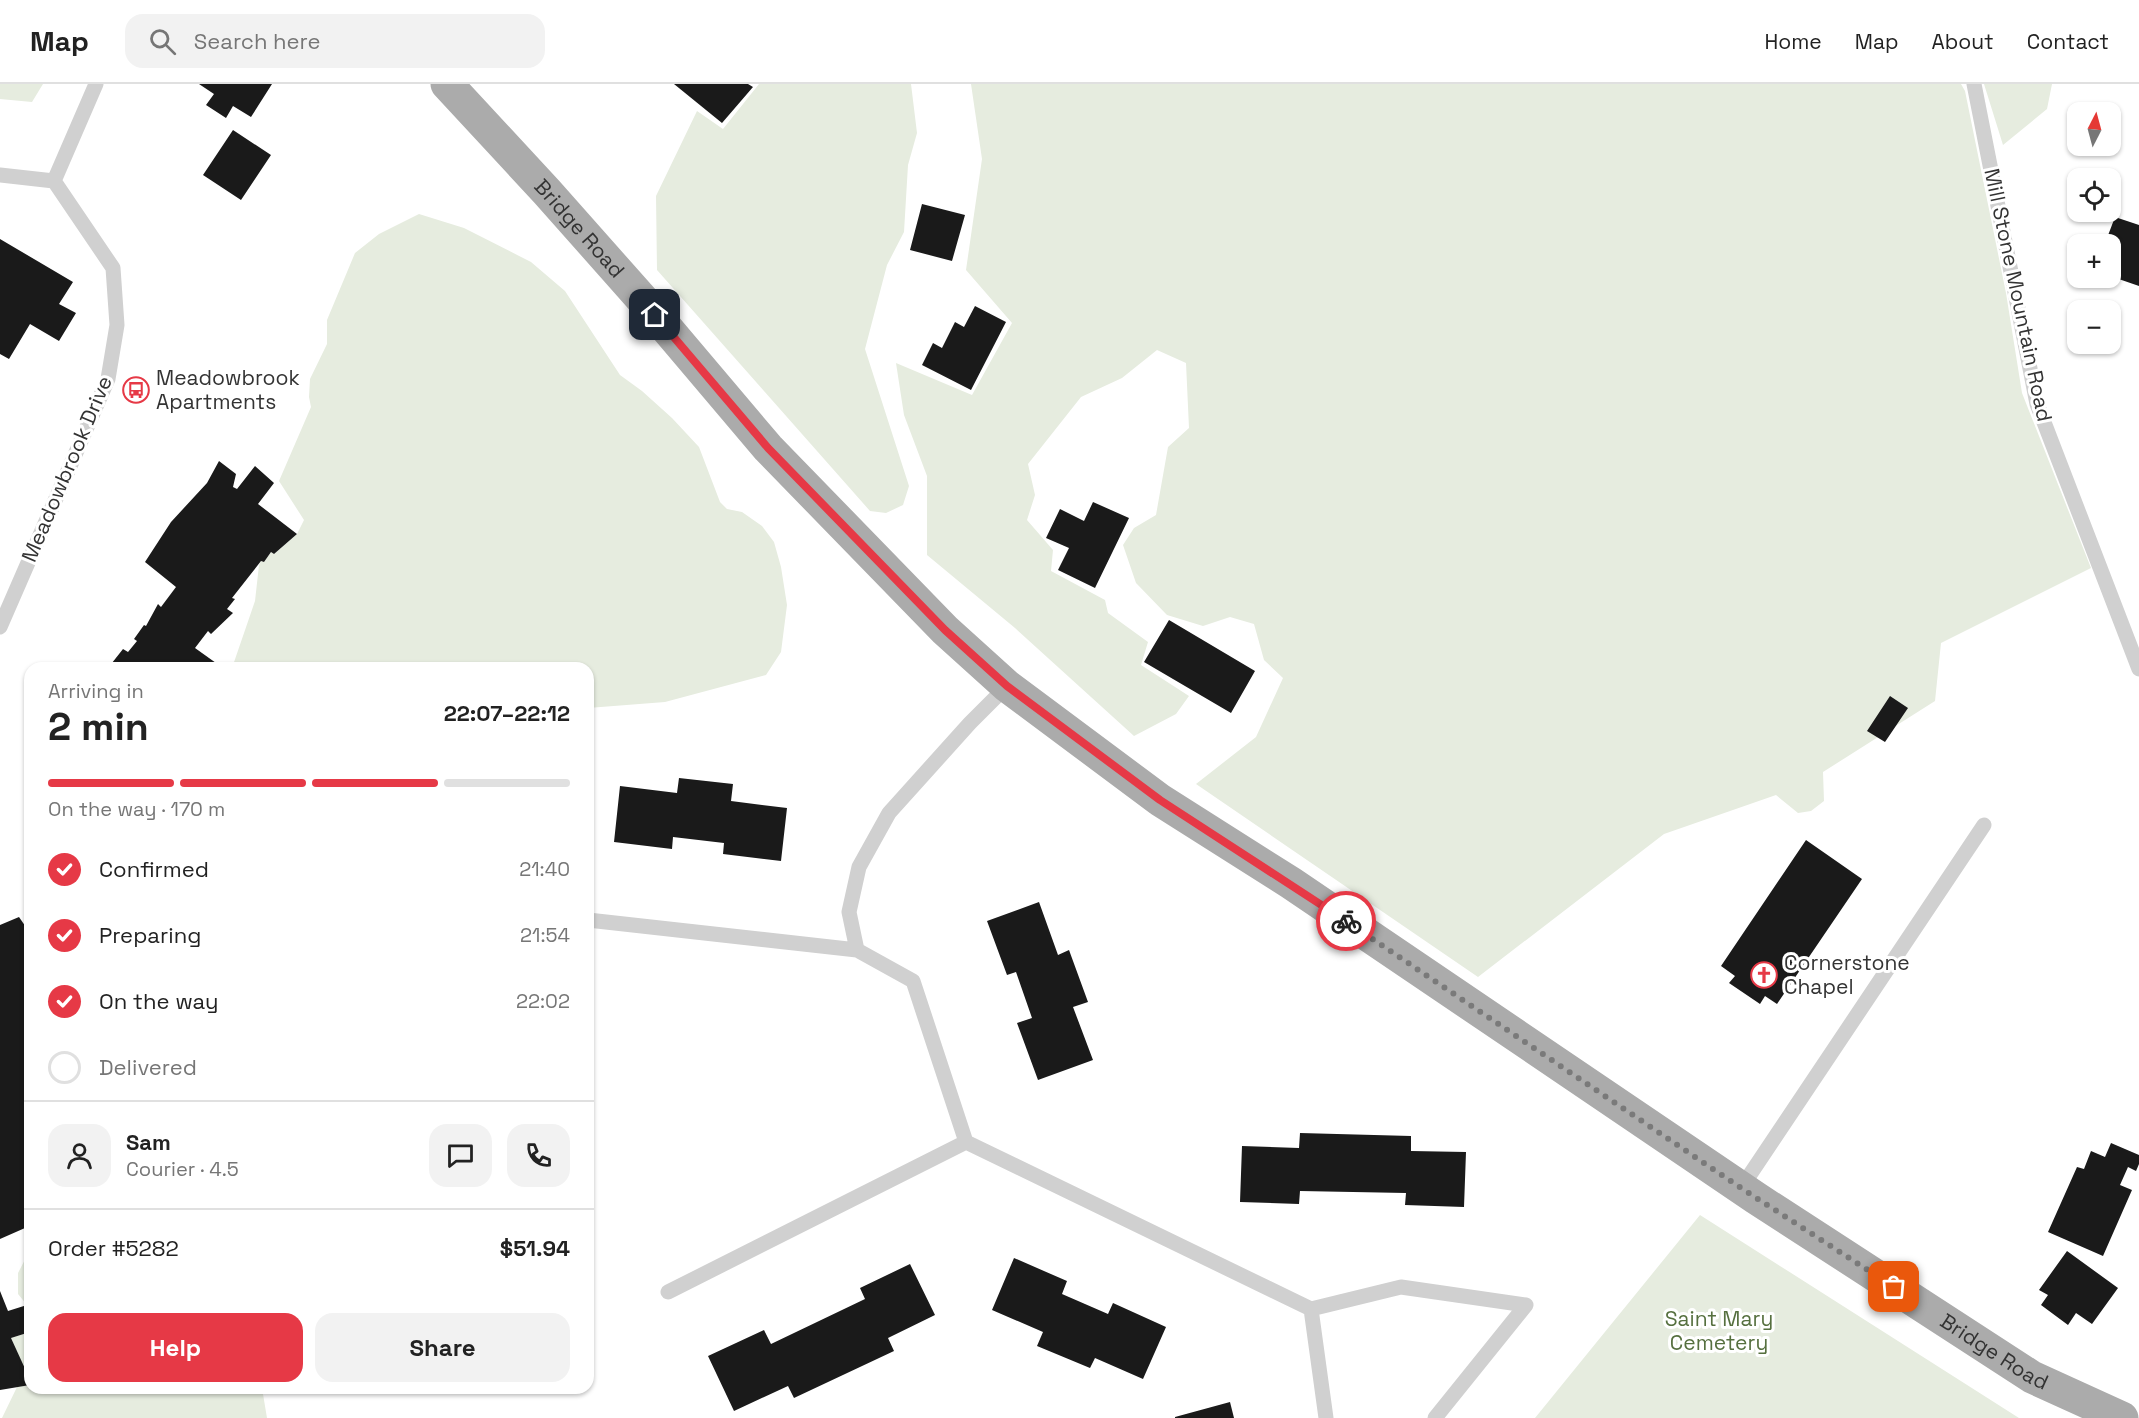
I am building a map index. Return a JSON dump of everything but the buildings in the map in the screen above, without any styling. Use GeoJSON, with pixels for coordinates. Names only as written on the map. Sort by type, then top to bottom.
{"type":"FeatureCollection","features":[{"type":"Feature","properties":{"kind":"main road","name":"Bridge Road"},"geometry":{"type":"LineString","coordinates":[[447,84],[633,289],[768,448],[945,630],[1007,686],[1160,800],[1291,884],[1741,1188],[2032,1377],[2122,1418]]}},
{"type":"Feature","properties":{"kind":"lane"},"geometry":{"type":"LineString","coordinates":[[0,175],[54,181],[96,84]]}},
{"type":"Feature","properties":{"kind":"lane","name":"Mill Stone Mountain Road"},"geometry":{"type":"LineString","coordinates":[[1974,84],[2037,404],[2139,669]]}},
{"type":"Feature","properties":{"kind":"lane","name":"Meadowbrook Drive"},"geometry":{"type":"LineString","coordinates":[[0,627],[108,379],[117,325],[113,268],[54,181]]}},
{"type":"Feature","properties":{"kind":"lane"},"geometry":{"type":"LineString","coordinates":[[857,950],[849,912],[859,867],[889,813],[970,723],[1007,686]]}},
{"type":"Feature","properties":{"kind":"lane"},"geometry":{"type":"LineString","coordinates":[[1741,1188],[1984,825]]}},
{"type":"Feature","properties":{"kind":"lane"},"geometry":{"type":"LineString","coordinates":[[594,921],[857,950],[913,981],[966,1142],[1311,1309],[1401,1287],[1526,1305],[1435,1418]]}},
{"type":"Feature","properties":{"kind":"lane"},"geometry":{"type":"LineString","coordinates":[[668,1292],[966,1142]]}},
{"type":"Feature","properties":{"kind":"lane"},"geometry":{"type":"LineString","coordinates":[[1311,1309],[1326,1418]]}},
{"type":"Feature","properties":{"kind":"green space"},"geometry":{"type":"Polygon","coordinates":[[[0,84],[43,84],[32,102],[0,99],[0,84]]]}},
{"type":"Feature","properties":{"kind":"green space"},"geometry":{"type":"Polygon","coordinates":[[[759,84],[911,84],[917,133],[908,165],[904,232],[887,265],[865,349],[909,486],[903,505],[886,513],[870,511],[657,270],[656,196],[697,111],[723,129],[759,84]]]}},
{"type":"Feature","properties":{"kind":"green space"},"geometry":{"type":"Polygon","coordinates":[[[971,84],[1961,84],[1965,91],[2006,293],[2022,393],[2091,568],[1941,643],[1935,701],[1823,772],[1824,801],[1811,811],[1798,813],[1776,795],[1664,834],[1478,977],[1196,784],[1256,737],[1283,678],[1264,660],[1254,624],[1230,617],[1203,626],[1167,615],[1136,583],[1123,545],[1134,528],[1156,515],[1168,447],[1189,428],[1186,363],[1157,350],[1122,378],[1081,397],[1028,464],[1035,495],[1027,520],[1053,550],[1051,571],[1105,600],[1108,613],[1148,642],[1141,665],[1189,696],[1176,714],[1134,736],[1015,628],[927,555],[927,476],[904,415],[896,363],[972,395],[1012,323],[966,270],[982,159],[971,84]]]}},
{"type":"Feature","properties":{"kind":"green space"},"geometry":{"type":"Polygon","coordinates":[[[1984,84],[2052,84],[2047,109],[2003,145],[1984,84]]]}},
{"type":"Feature","properties":{"kind":"green space"},"geometry":{"type":"Polygon","coordinates":[[[419,214],[464,228],[531,262],[565,291],[620,375],[672,418],[699,447],[720,502],[727,509],[742,512],[762,526],[774,542],[781,567],[787,605],[781,652],[766,675],[665,702],[594,708],[594,662],[234,662],[255,601],[259,565],[271,552],[274,554],[297,534],[304,520],[279,481],[311,407],[310,379],[327,344],[327,320],[355,253],[379,234],[419,214]]]}},
{"type":"Feature","properties":{"kind":"green space","name":"Saint Mary Cemetery"},"geometry":{"type":"Polygon","coordinates":[[[1700,1215],[2019,1418],[1535,1418],[1700,1215]]]}},
{"type":"Feature","properties":{"kind":"green space"},"geometry":{"type":"Polygon","coordinates":[[[24,1262],[24,1301],[18,1294],[18,1273],[24,1262]]]}},
{"type":"Feature","properties":{"kind":"green space"},"geometry":{"type":"Polygon","coordinates":[[[24,1334],[24,1368],[11,1338],[24,1334]]]}},
{"type":"Feature","properties":{"kind":"green space"},"geometry":{"type":"Polygon","coordinates":[[[24,1386],[24,1394],[263,1394],[267,1418],[2,1418],[17,1387],[24,1386]]]}},
{"type":"Feature","properties":{"kind":"way so far"},"geometry":{"type":"LineString","coordinates":[[1346,921],[1741,1188],[1894,1287]]}},
{"type":"Feature","properties":{"kind":"place","name":"Meadowbrook Apartments"},"geometry":{"type":"Point","coordinates":[136,390]}},
{"type":"Feature","properties":{"kind":"place","name":"Cornerstone Chapel"},"geometry":{"type":"Point","coordinates":[1764,975]}},
{"type":"Feature","properties":{"kind":"route"},"geometry":{"type":"LineString","coordinates":[[655,315],[768,448],[945,630],[1007,686],[1160,800],[1346,921]]}}]}
